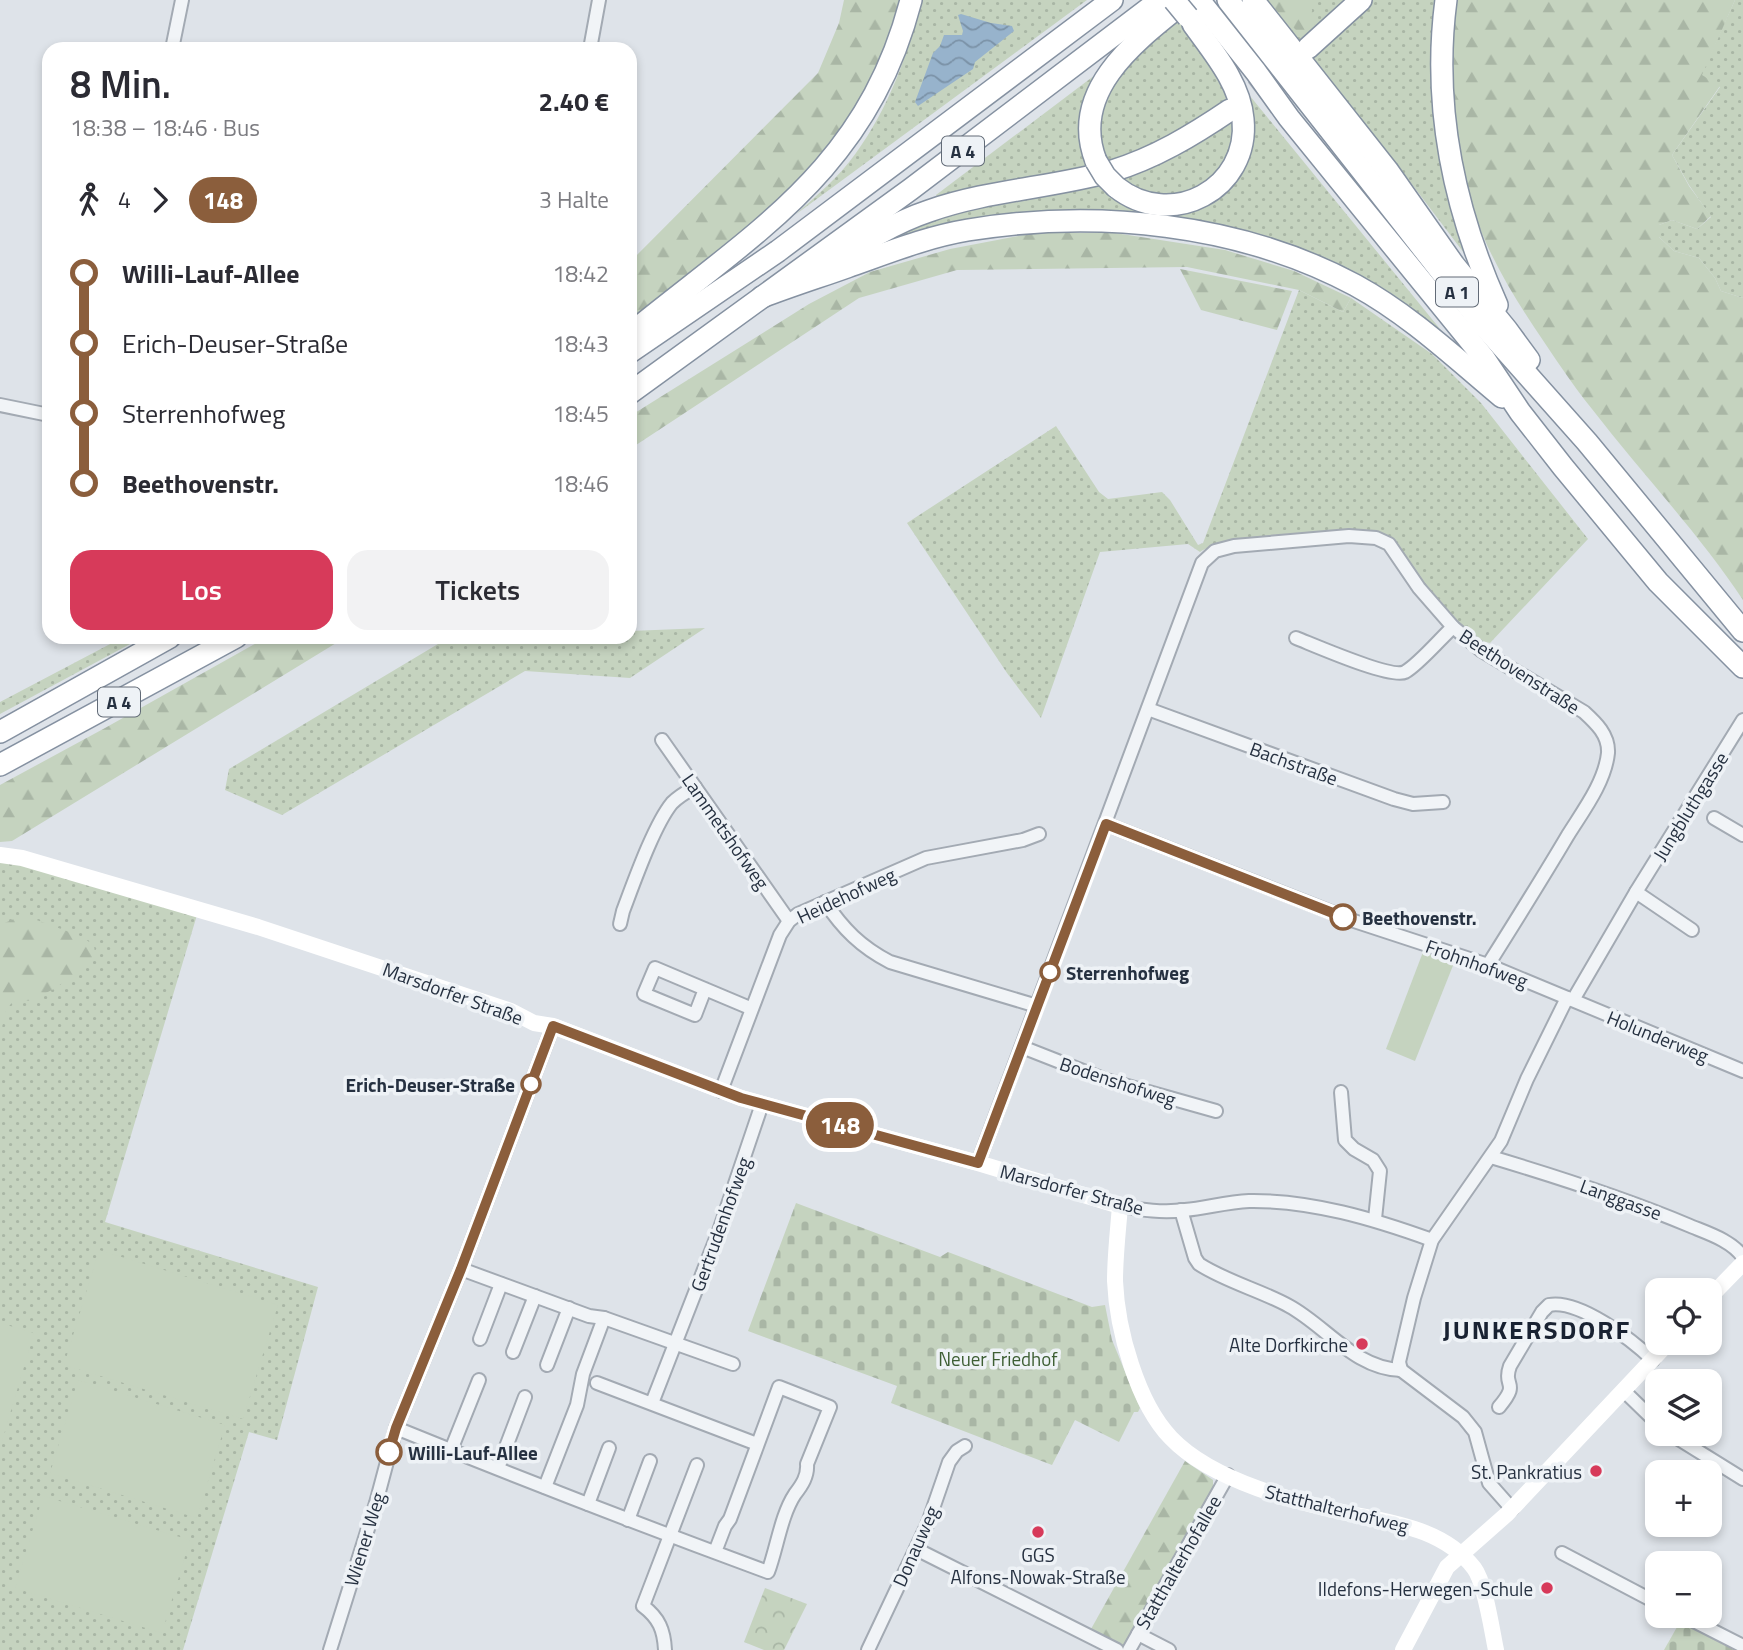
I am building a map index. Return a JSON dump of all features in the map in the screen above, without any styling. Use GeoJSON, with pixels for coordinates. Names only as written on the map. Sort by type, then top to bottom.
{"type":"FeatureCollection","features":[{"type":"Feature","properties":{"kind":"highway"},"geometry":{"type":"LineString","coordinates":[[637,328],[765,226],[802,192],[835,156],[860,122],[885,77],[901,38],[911,0]]}},
{"type":"Feature","properties":{"kind":"highway","name":"A 4"},"geometry":{"type":"LineString","coordinates":[[637,347],[778,251],[1112,0]]}},
{"type":"Feature","properties":{"kind":"highway","name":"A 4"},"geometry":{"type":"LineString","coordinates":[[637,388],[1016,111],[1160,0]]}},
{"type":"Feature","properties":{"kind":"highway"},"geometry":{"type":"LineString","coordinates":[[1174,0],[1194,9],[1241,105],[1243,134],[1235,162],[1226,177],[1211,191],[1195,200],[1176,205],[1156,205],[1140,201],[1116,187],[1096,161],[1090,132],[1095,100],[1102,83],[1117,61],[1194,9]]}},
{"type":"Feature","properties":{"kind":"highway","name":"A 1"},"geometry":{"type":"LineString","coordinates":[[1228,0],[1483,325],[1587,442],[1743,631]]}},
{"type":"Feature","properties":{"kind":"highway"},"geometry":{"type":"LineString","coordinates":[[1253,0],[1388,171],[1454,265],[1507,330],[1587,442]]}},
{"type":"Feature","properties":{"kind":"highway"},"geometry":{"type":"LineString","coordinates":[[1308,48],[1361,0]]}},
{"type":"Feature","properties":{"kind":"highway"},"geometry":{"type":"LineString","coordinates":[[1446,0],[1443,93],[1450,158],[1471,242],[1507,330]]}},
{"type":"Feature","properties":{"kind":"highway","name":"A 1"},"geometry":{"type":"LineString","coordinates":[[1194,9],[1256,72],[1289,118],[1484,358],[1520,412],[1658,582],[1743,667]]}},
{"type":"Feature","properties":{"kind":"highway"},"geometry":{"type":"LineString","coordinates":[[808,279],[880,233],[913,216],[959,202],[1114,170],[1163,151],[1230,110]]}},
{"type":"Feature","properties":{"kind":"highway"},"geometry":{"type":"LineString","coordinates":[[762,297],[923,240],[968,230],[1084,221],[1207,233],[1297,259],[1356,286],[1421,328],[1520,412]]}},
{"type":"Feature","properties":{"kind":"highway","name":"A 4"},"geometry":{"type":"LineString","coordinates":[[0,732],[157,644]]}},
{"type":"Feature","properties":{"kind":"highway","name":"A 4"},"geometry":{"type":"LineString","coordinates":[[0,765],[223,644]]}},
{"type":"Feature","properties":{"kind":"street"},"geometry":{"type":"LineString","coordinates":[[173,42],[182,0]]}},
{"type":"Feature","properties":{"kind":"street"},"geometry":{"type":"LineString","coordinates":[[591,42],[599,0]]}},
{"type":"Feature","properties":{"kind":"street"},"geometry":{"type":"LineString","coordinates":[[0,405],[42,414]]}},
{"type":"Feature","properties":{"kind":"street","name":"Beethovenstraße"},"geometry":{"type":"LineString","coordinates":[[1148,709],[1202,563],[1209,556],[1234,546],[1349,536],[1376,538],[1389,544],[1419,588],[1453,627],[1482,651],[1584,712],[1597,724],[1606,738],[1605,765],[1592,795],[1488,965]]}},
{"type":"Feature","properties":{"kind":"street"},"geometry":{"type":"LineString","coordinates":[[1296,638],[1383,671],[1398,674],[1409,669],[1453,627]]}},
{"type":"Feature","properties":{"kind":"street"},"geometry":{"type":"LineString","coordinates":[[978,1163],[1148,709]]}},
{"type":"Feature","properties":{"kind":"street","name":"Bachstraße"},"geometry":{"type":"LineString","coordinates":[[1148,709],[1394,799],[1413,804],[1443,802]]}},
{"type":"Feature","properties":{"kind":"street","name":"Jungbluthgasse"},"geometry":{"type":"LineString","coordinates":[[1401,1370],[1399,1362],[1414,1298],[1432,1240],[1501,1141],[1527,1079],[1570,999],[1743,720]]}},
{"type":"Feature","properties":{"kind":"street","name":"Lammetshofweg"},"geometry":{"type":"LineString","coordinates":[[662,740],[789,921]]}},
{"type":"Feature","properties":{"kind":"street"},"geometry":{"type":"LineString","coordinates":[[621,924],[631,889],[661,821],[683,793],[695,787]]}},
{"type":"Feature","properties":{"kind":"street"},"geometry":{"type":"LineString","coordinates":[[1714,818],[1743,835]]}},
{"type":"Feature","properties":{"kind":"street","name":"Frohnhofweg"},"geometry":{"type":"LineString","coordinates":[[1106,824],[1354,921],[1488,965],[1570,999]]}},
{"type":"Feature","properties":{"kind":"street","name":"Heidehofweg"},"geometry":{"type":"LineString","coordinates":[[721,1091],[780,934],[789,921],[798,914],[926,858],[1023,840],[1039,834]]}},
{"type":"Feature","properties":{"kind":"street","name":"Marsdorfer Straße"},"geometry":{"type":"LineString","coordinates":[[0,855],[22,858],[258,927],[511,1011],[534,1023],[553,1026],[721,1091],[762,1104],[978,1163],[1120,1206],[1156,1211],[1245,1201],[1283,1202],[1375,1219],[1432,1240]]}},
{"type":"Feature","properties":{"kind":"street"},"geometry":{"type":"LineString","coordinates":[[1636,892],[1692,930]]}},
{"type":"Feature","properties":{"kind":"street"},"geometry":{"type":"LineString","coordinates":[[825,902],[852,938],[870,952],[890,962],[1037,1006]]}},
{"type":"Feature","properties":{"kind":"street"},"geometry":{"type":"LineString","coordinates":[[705,989],[695,1015],[644,994],[654,968],[705,989],[751,1008]]}},
{"type":"Feature","properties":{"kind":"street","name":"Holunderweg"},"geometry":{"type":"LineString","coordinates":[[1570,999],[1743,1071]]}},
{"type":"Feature","properties":{"kind":"street"},"geometry":{"type":"LineString","coordinates":[[553,1026],[461,1269],[396,1428],[628,1520],[768,1572],[778,1547],[778,1537],[794,1496],[801,1488],[807,1464],[830,1407],[779,1387],[762,1437],[715,1552]]}},
{"type":"Feature","properties":{"kind":"street","name":"Bodenshofweg"},"geometry":{"type":"LineString","coordinates":[[1022,1047],[1106,1080],[1216,1111]]}},
{"type":"Feature","properties":{"kind":"street"},"geometry":{"type":"LineString","coordinates":[[1341,1092],[1345,1140],[1373,1160],[1380,1171],[1375,1219]]}},
{"type":"Feature","properties":{"kind":"street","name":"Gertrudenhofweg"},"geometry":{"type":"LineString","coordinates":[[652,1403],[719,1231],[762,1104]]}},
{"type":"Feature","properties":{"kind":"street","name":"Langgasse"},"geometry":{"type":"LineString","coordinates":[[1491,1157],[1646,1207],[1724,1240],[1743,1257]]}},
{"type":"Feature","properties":{"kind":"street","name":"Statthalterhofweg"},"geometry":{"type":"LineString","coordinates":[[1120,1206],[1115,1277],[1117,1300],[1129,1353],[1145,1398],[1152,1413],[1171,1439],[1192,1455],[1228,1475],[1286,1499],[1420,1529],[1442,1540],[1460,1555]]}},
{"type":"Feature","properties":{"kind":"street"},"geometry":{"type":"LineString","coordinates":[[1181,1210],[1199,1264],[1303,1314],[1342,1346],[1379,1367],[1401,1370],[1406,1377],[1463,1417],[1475,1432],[1489,1483],[1512,1509]]}},
{"type":"Feature","properties":{"kind":"street"},"geometry":{"type":"LineString","coordinates":[[1722,1285],[1743,1264]]}},
{"type":"Feature","properties":{"kind":"street"},"geometry":{"type":"LineString","coordinates":[[461,1269],[589,1316],[604,1318],[733,1364]]}},
{"type":"Feature","properties":{"kind":"street"},"geometry":{"type":"LineString","coordinates":[[480,1339],[501,1284]]}},
{"type":"Feature","properties":{"kind":"street"},"geometry":{"type":"LineString","coordinates":[[513,1352],[535,1296]]}},
{"type":"Feature","properties":{"kind":"street"},"geometry":{"type":"LineString","coordinates":[[1499,1407],[1511,1394],[1508,1372],[1510,1366],[1542,1312],[1549,1305],[1566,1305],[1606,1323],[1653,1360]]}},
{"type":"Feature","properties":{"kind":"street"},"geometry":{"type":"LineString","coordinates":[[547,1365],[569,1308]]}},
{"type":"Feature","properties":{"kind":"street"},"geometry":{"type":"LineString","coordinates":[[545,1487],[577,1405],[583,1374],[604,1318]]}},
{"type":"Feature","properties":{"kind":"street"},"geometry":{"type":"LineString","coordinates":[[1403,1650],[1447,1567],[1512,1509],[1657,1355]]}},
{"type":"Feature","properties":{"kind":"street"},"geometry":{"type":"LineString","coordinates":[[451,1450],[479,1380]]}},
{"type":"Feature","properties":{"kind":"street"},"geometry":{"type":"LineString","coordinates":[[597,1383],[757,1444]]}},
{"type":"Feature","properties":{"kind":"street"},"geometry":{"type":"LineString","coordinates":[[1624,1391],[1645,1411]]}},
{"type":"Feature","properties":{"kind":"street"},"geometry":{"type":"LineString","coordinates":[[498,1468],[525,1397]]}},
{"type":"Feature","properties":{"kind":"street","name":"Wiener Weg"},"geometry":{"type":"LineString","coordinates":[[330,1650],[376,1503],[396,1428]]}},
{"type":"Feature","properties":{"kind":"street","name":"Donauweg"},"geometry":{"type":"LineString","coordinates":[[868,1650],[916,1549],[949,1462],[957,1451],[965,1446]]}},
{"type":"Feature","properties":{"kind":"street"},"geometry":{"type":"LineString","coordinates":[[1690,1446],[1743,1479]]}},
{"type":"Feature","properties":{"kind":"street"},"geometry":{"type":"LineString","coordinates":[[588,1504],[609,1448]]}},
{"type":"Feature","properties":{"kind":"street"},"geometry":{"type":"LineString","coordinates":[[628,1520],[650,1461]]}},
{"type":"Feature","properties":{"kind":"street"},"geometry":{"type":"LineString","coordinates":[[665,1650],[661,1625],[656,1616],[643,1606],[697,1465]]}},
{"type":"Feature","properties":{"kind":"street","name":"Statthalterhofallee"},"geometry":{"type":"LineString","coordinates":[[1129,1650],[1228,1475]]}},
{"type":"Feature","properties":{"kind":"street"},"geometry":{"type":"LineString","coordinates":[[916,1549],[1117,1650]]}},
{"type":"Feature","properties":{"kind":"street"},"geometry":{"type":"LineString","coordinates":[[1562,1553],[1645,1597]]}},
{"type":"Feature","properties":{"kind":"street"},"geometry":{"type":"LineString","coordinates":[[1460,1555],[1475,1569],[1496,1650]]}},
{"type":"Feature","properties":{"kind":"street"},"geometry":{"type":"LineString","coordinates":[[1708,1628],[1743,1646]]}},
{"type":"Feature","properties":{"kind":"street"},"geometry":{"type":"LineString","coordinates":[[1138,1634],[1169,1650]]}},
{"type":"Feature","properties":{"kind":"green space"},"geometry":{"type":"Polygon","coordinates":[[[844,0],[904,0],[891,47],[855,114],[804,178],[672,294],[637,316],[637,255],[818,73],[839,23],[844,0]]]}},
{"type":"Feature","properties":{"kind":"green space"},"geometry":{"type":"Polygon","coordinates":[[[921,0],[1087,0],[795,215],[842,170],[878,118],[896,80],[921,0]]]}},
{"type":"Feature","properties":{"kind":"green space"},"geometry":{"type":"Polygon","coordinates":[[[1266,0],[1309,0],[1314,17],[1312,31],[1301,35],[1266,0]]]}},
{"type":"Feature","properties":{"kind":"green space"},"geometry":{"type":"Polygon","coordinates":[[[1267,0],[1438,0],[1470,261],[1392,158],[1267,0]]]}},
{"type":"Feature","properties":{"kind":"green space"},"geometry":{"type":"Polygon","coordinates":[[[1456,0],[1735,0],[1702,75],[1720,86],[1672,155],[1689,186],[1711,216],[1697,229],[1672,220],[1659,225],[1659,237],[1674,251],[1699,258],[1715,278],[1721,291],[1743,298],[1743,600],[1707,550],[1577,389],[1524,311],[1488,246],[1474,212],[1459,146],[1453,73],[1456,0]]]}},
{"type":"Feature","properties":{"kind":"green space"},"geometry":{"type":"Polygon","coordinates":[[[1735,0],[1743,0],[1743,298],[1721,291],[1715,278],[1699,258],[1674,251],[1659,237],[1659,225],[1672,220],[1697,229],[1711,217],[1672,155],[1720,87],[1701,75],[1735,0]]]}},
{"type":"Feature","properties":{"kind":"green space"},"geometry":{"type":"Polygon","coordinates":[[[1176,19],[1210,60],[1231,95],[1227,99],[1228,103],[1180,135],[1107,165],[1095,135],[1107,82],[1176,19]]]}},
{"type":"Feature","properties":{"kind":"green space"},"geometry":{"type":"Polygon","coordinates":[[[1099,72],[1091,169],[937,198],[936,195],[1099,72]]]}},
{"type":"Feature","properties":{"kind":"green space"},"geometry":{"type":"Polygon","coordinates":[[[1250,96],[1449,340],[1392,298],[1131,217],[877,247],[920,220],[1101,183],[1121,202],[1221,191],[1250,96]]]}},
{"type":"Feature","properties":{"kind":"green space"},"geometry":{"type":"Polygon","coordinates":[[[1236,116],[1236,142],[1212,184],[1158,200],[1118,179],[1236,116]]]}},
{"type":"Feature","properties":{"kind":"green space"},"geometry":{"type":"Polygon","coordinates":[[[1034,233],[1115,233],[1225,250],[1294,271],[1351,298],[1343,312],[1299,290],[1187,267],[957,270],[859,298],[637,444],[637,412],[809,304],[870,272],[950,249],[1034,233]]]}},
{"type":"Feature","properties":{"kind":"green space"},"geometry":{"type":"Polygon","coordinates":[[[1180,269],[1292,291],[1277,330],[1201,310],[1180,269]]]}},
{"type":"Feature","properties":{"kind":"green space"},"geometry":{"type":"Polygon","coordinates":[[[1299,290],[1343,312],[1351,298],[1432,354],[1481,403],[1588,539],[1490,643],[1472,636],[1440,606],[1396,546],[1379,534],[1367,531],[1352,529],[1250,538],[1212,546],[1200,552],[1188,544],[1100,552],[1041,718],[1007,673],[907,523],[1056,426],[1099,492],[1108,499],[1162,492],[1170,500],[1198,545],[1203,543],[1299,290]]]}},
{"type":"Feature","properties":{"kind":"green space"},"geometry":{"type":"Polygon","coordinates":[[[705,628],[630,678],[525,671],[282,815],[225,790],[229,769],[438,644],[637,644],[637,631],[705,628]]]}},
{"type":"Feature","properties":{"kind":"green space"},"geometry":{"type":"Polygon","coordinates":[[[110,644],[130,644],[0,714],[0,702],[110,644]]]}},
{"type":"Feature","properties":{"kind":"green space"},"geometry":{"type":"Polygon","coordinates":[[[255,644],[335,644],[12,841],[0,842],[0,785],[255,644]]]}},
{"type":"Feature","properties":{"kind":"green space"},"geometry":{"type":"Polygon","coordinates":[[[0,861],[24,865],[197,915],[105,1222],[318,1287],[277,1440],[249,1432],[183,1650],[0,1650],[0,861]]]}},
{"type":"Feature","properties":{"kind":"green space"},"geometry":{"type":"Polygon","coordinates":[[[23,915],[83,937],[94,946],[96,959],[54,989],[29,1001],[14,1000],[6,1010],[0,1036],[0,925],[23,915]]]}},
{"type":"Feature","properties":{"kind":"green space"},"geometry":{"type":"Polygon","coordinates":[[[1423,952],[1454,963],[1415,1061],[1386,1049],[1423,952]]]}},
{"type":"Feature","properties":{"kind":"green space","name":"Neuer Friedhof"},"geometry":{"type":"Polygon","coordinates":[[[796,1203],[940,1257],[948,1252],[1092,1307],[1105,1305],[1112,1340],[1140,1408],[1138,1412],[1134,1412],[1119,1442],[1075,1420],[1052,1465],[891,1403],[897,1386],[748,1331],[796,1203]]]}},
{"type":"Feature","properties":{"kind":"green space"},"geometry":{"type":"Polygon","coordinates":[[[99,1250],[278,1305],[243,1419],[64,1365],[99,1250]]]}},
{"type":"Feature","properties":{"kind":"green space"},"geometry":{"type":"Polygon","coordinates":[[[0,1323],[34,1333],[0,1448],[0,1323]]]}},
{"type":"Feature","properties":{"kind":"green space"},"geometry":{"type":"Polygon","coordinates":[[[78,1380],[225,1425],[197,1518],[50,1473],[78,1380]]]}},
{"type":"Feature","properties":{"kind":"green space"},"geometry":{"type":"Polygon","coordinates":[[[1185,1461],[1213,1480],[1213,1489],[1123,1646],[1091,1629],[1185,1461]]]}},
{"type":"Feature","properties":{"kind":"green space"},"geometry":{"type":"Polygon","coordinates":[[[43,1496],[190,1540],[162,1633],[15,1588],[43,1496]]]}},
{"type":"Feature","properties":{"kind":"green space"},"geometry":{"type":"Polygon","coordinates":[[[765,1588],[807,1604],[784,1650],[764,1650],[744,1642],[765,1588]]]}},
{"type":"Feature","properties":{"kind":"green space"},"geometry":{"type":"Polygon","coordinates":[[[1676,1628],[1696,1628],[1738,1650],[1664,1650],[1676,1628]]]}},
{"type":"Feature","properties":{"kind":"water"},"geometry":{"type":"Polygon","coordinates":[[[958,15],[1012,26],[1014,31],[975,62],[973,69],[918,106],[915,102],[933,53],[940,46],[944,35],[962,35],[958,15]]]}},
{"type":"Feature","properties":{"kind":"tunnel"},"geometry":{"type":"LineString","coordinates":[[1230,110],[1278,72]]}},
{"type":"Feature","properties":{"kind":"bus line","name":"148"},"geometry":{"type":"LineString","coordinates":[[389,1452],[553,1026],[741,1098],[978,1163],[1106,824],[1343,917]]}},
{"type":"Feature","properties":{"kind":"place","name":"Beethovenstr."},"geometry":{"type":"Point","coordinates":[1343,917]}},
{"type":"Feature","properties":{"kind":"place","name":"Sterrenhofweg"},"geometry":{"type":"Point","coordinates":[1050,972]}},
{"type":"Feature","properties":{"kind":"place","name":"Erich-Deuser-Straße"},"geometry":{"type":"Point","coordinates":[531,1084]}},
{"type":"Feature","properties":{"kind":"place","name":"Alte Dorfkirche"},"geometry":{"type":"Point","coordinates":[1362,1344]}},
{"type":"Feature","properties":{"kind":"place","name":"Willi-Lauf-Allee"},"geometry":{"type":"Point","coordinates":[389,1452]}},
{"type":"Feature","properties":{"kind":"place","name":"St. Pankratius"},"geometry":{"type":"Point","coordinates":[1596,1471]}},
{"type":"Feature","properties":{"kind":"place","name":"GGS Alfons-Nowak-Straße"},"geometry":{"type":"Point","coordinates":[1038,1532]}},
{"type":"Feature","properties":{"kind":"place","name":"Ildefons-Herwegen-Schule"},"geometry":{"type":"Point","coordinates":[1547,1588]}},
{"type":"Feature","properties":{"kind":"district","name":"JUNKERSDORF"},"geometry":{"type":"Point","coordinates":[1537,1329]}}]}
